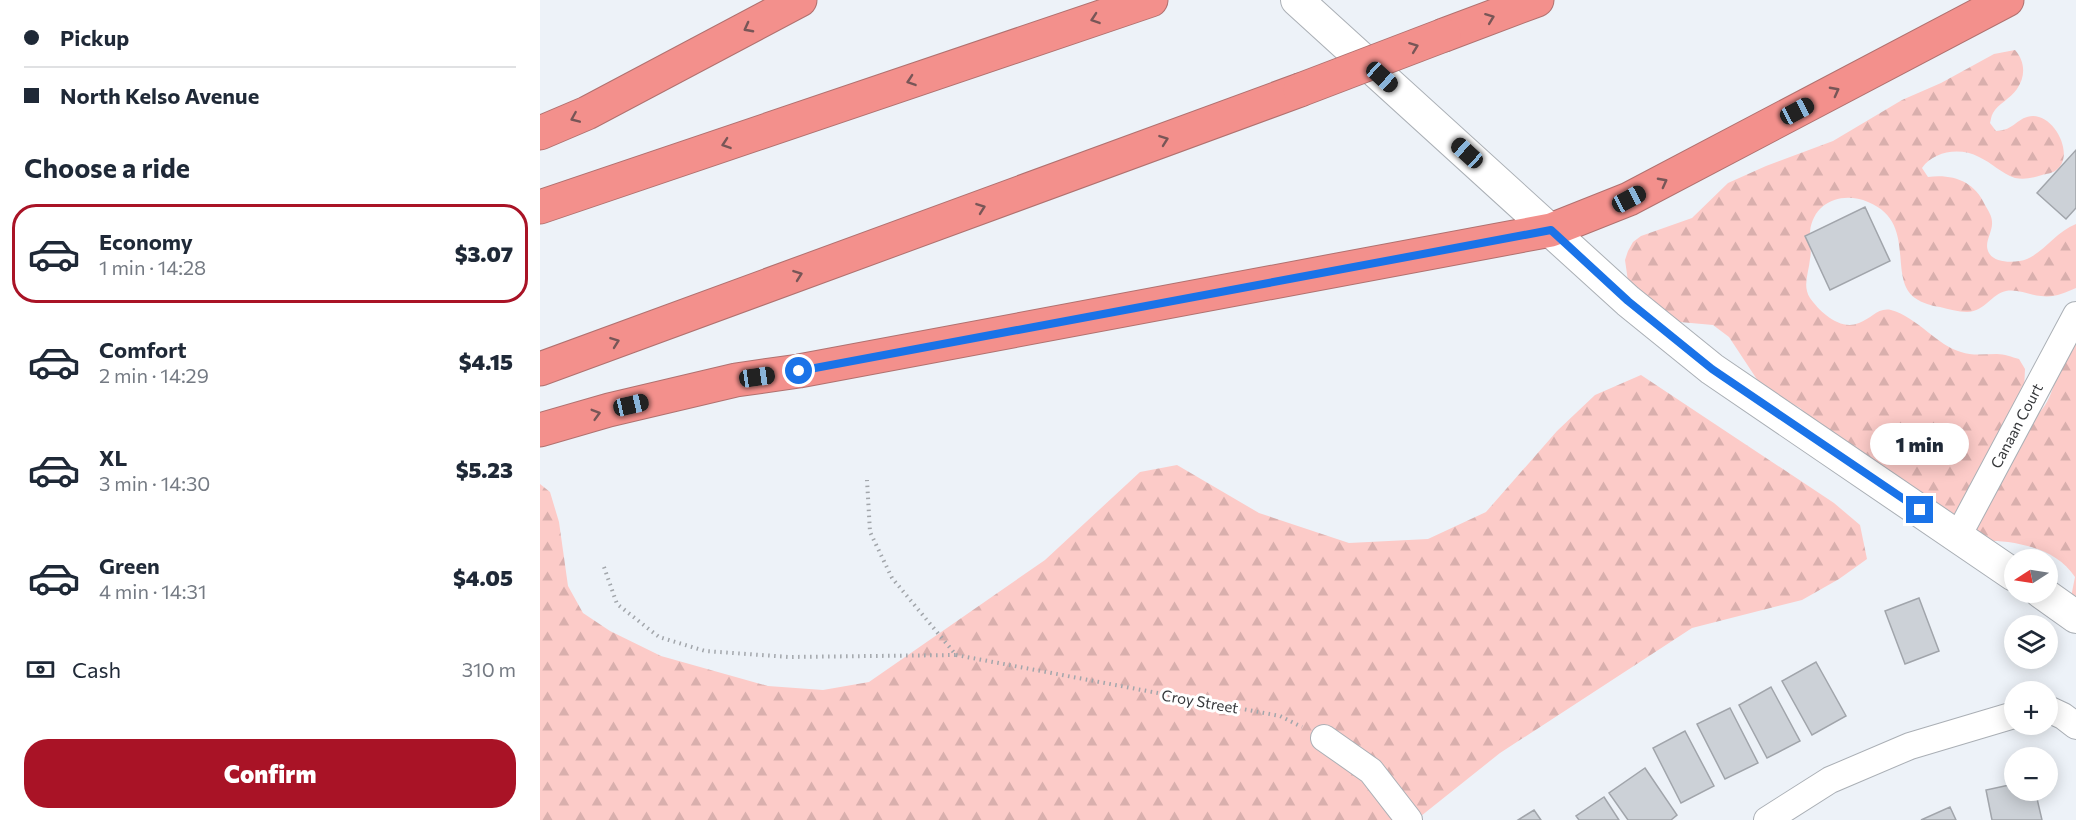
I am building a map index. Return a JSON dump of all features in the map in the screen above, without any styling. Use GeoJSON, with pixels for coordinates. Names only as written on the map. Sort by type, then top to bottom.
{"type":"FeatureCollection","features":[{"type":"Feature","properties":{"kind":"highway"},"geometry":{"type":"LineString","coordinates":[[540,133],[587,113],[800,0]]}},
{"type":"Feature","properties":{"kind":"highway"},"geometry":{"type":"LineString","coordinates":[[540,207],[1151,0]]}},
{"type":"Feature","properties":{"kind":"highway"},"geometry":{"type":"LineString","coordinates":[[540,369],[1300,90],[1537,0]]}},
{"type":"Feature","properties":{"kind":"highway"},"geometry":{"type":"LineString","coordinates":[[540,430],[609,410],[736,380],[799,371],[1551,230],[1629,199],[2007,0]]}},
{"type":"Feature","properties":{"kind":"street"},"geometry":{"type":"LineString","coordinates":[[1297,0],[1628,301],[1712,369],[2004,567]]}},
{"type":"Feature","properties":{"kind":"street","name":"Canaan Court"},"geometry":{"type":"LineString","coordinates":[[1958,536],[2076,315]]}},
{"type":"Feature","properties":{"kind":"street"},"geometry":{"type":"LineString","coordinates":[[2056,603],[2076,617]]}},
{"type":"Feature","properties":{"kind":"street"},"geometry":{"type":"LineString","coordinates":[[1767,820],[1830,780],[1900,750],[2004,718]]}},
{"type":"Feature","properties":{"kind":"street"},"geometry":{"type":"LineString","coordinates":[[1324,738],[1371,771],[1408,820]]}},
{"type":"Feature","properties":{"kind":"path"},"geometry":{"type":"LineString","coordinates":[[867,480],[870,532],[892,578],[956,655]]}},
{"type":"Feature","properties":{"kind":"path","name":"Croy Street"},"geometry":{"type":"LineString","coordinates":[[604,567],[617,604],[659,637],[705,651],[789,657],[956,655],[1280,716],[1324,738]]}},
{"type":"Feature","properties":{"kind":"green space"},"geometry":{"type":"Polygon","coordinates":[[[2015,50],[2022,64],[2023,74],[2014,93],[1995,110],[1990,123],[1996,131],[2007,129],[2023,118],[2033,116],[2041,118],[2056,130],[2060,139],[2064,157],[2061,165],[2051,173],[2018,179],[1972,154],[1948,152],[1933,158],[1922,168],[1928,177],[1954,178],[1975,190],[1992,220],[1987,249],[1992,257],[2001,261],[2012,262],[2027,259],[2076,224],[2076,288],[2050,296],[2006,291],[1996,295],[1979,309],[1967,312],[1924,303],[1915,298],[1907,289],[1897,236],[1892,223],[1883,211],[1868,202],[1848,198],[1823,206],[1812,222],[1811,256],[1806,289],[1819,309],[1838,322],[1852,325],[1882,310],[1891,310],[1910,319],[1952,349],[1970,354],[2000,354],[2019,359],[2025,369],[2024,391],[2029,411],[2039,413],[2045,406],[2053,388],[2065,341],[2076,313],[2076,607],[2071,597],[2075,577],[2058,560],[2058,549],[2037,549],[1987,539],[1950,512],[1935,507],[1815,423],[1800,408],[1773,394],[1758,381],[1729,337],[1713,325],[1671,319],[1628,281],[1625,260],[1633,242],[1641,236],[1692,218],[1728,183],[1833,141],[1902,100],[1941,83],[1994,54],[2015,50]]]}},
{"type":"Feature","properties":{"kind":"green space"},"geometry":{"type":"Polygon","coordinates":[[[1641,375],[1834,503],[1860,525],[1867,559],[1839,579],[1802,600],[1692,628],[1500,753],[1416,820],[540,820],[540,484],[550,492],[559,522],[568,586],[583,613],[610,631],[661,656],[768,686],[823,690],[869,682],[1045,560],[1140,472],[1177,465],[1259,513],[1349,543],[1428,539],[1486,512],[1557,431],[1595,395],[1641,375]]]}},
{"type":"Feature","properties":{"kind":"building"},"geometry":{"type":"Polygon","coordinates":[[[2076,150],[2076,208],[2066,219],[2037,193],[2076,150]]]}},
{"type":"Feature","properties":{"kind":"building"},"geometry":{"type":"Polygon","coordinates":[[[1865,207],[1890,261],[1830,290],[1805,236],[1865,207]]]}},
{"type":"Feature","properties":{"kind":"building"},"geometry":{"type":"Polygon","coordinates":[[[1919,598],[1939,651],[1905,664],[1885,611],[1919,598]]]}},
{"type":"Feature","properties":{"kind":"building"},"geometry":{"type":"Polygon","coordinates":[[[1816,662],[1846,716],[1812,735],[1782,681],[1816,662]]]}},
{"type":"Feature","properties":{"kind":"building"},"geometry":{"type":"Polygon","coordinates":[[[1771,687],[1800,741],[1767,758],[1739,705],[1771,687]]]}},
{"type":"Feature","properties":{"kind":"building"},"geometry":{"type":"Polygon","coordinates":[[[1730,708],[1758,763],[1725,779],[1697,724],[1730,708]]]}},
{"type":"Feature","properties":{"kind":"building"},"geometry":{"type":"Polygon","coordinates":[[[1685,731],[1714,786],[1681,803],[1653,748],[1685,731]]]}},
{"type":"Feature","properties":{"kind":"building"},"geometry":{"type":"Polygon","coordinates":[[[1645,768],[1677,815],[1671,820],[1628,820],[1609,793],[1645,768]]]}},
{"type":"Feature","properties":{"kind":"building"},"geometry":{"type":"Polygon","coordinates":[[[2004,786],[2004,801],[2038,801],[2042,820],[1992,820],[1986,790],[2004,786]]]}},
{"type":"Feature","properties":{"kind":"building"},"geometry":{"type":"Polygon","coordinates":[[[1604,797],[1619,820],[1579,820],[1576,816],[1604,797]]]}},
{"type":"Feature","properties":{"kind":"building"},"geometry":{"type":"Polygon","coordinates":[[[1950,807],[1956,820],[1921,820],[1950,807]]]}},
{"type":"Feature","properties":{"kind":"building"},"geometry":{"type":"Polygon","coordinates":[[[1534,810],[1541,820],[1518,820],[1534,810]]]}},
{"type":"Feature","properties":{"kind":"route"},"geometry":{"type":"LineString","coordinates":[[799,371],[1551,230],[1628,301],[1712,369],[1920,510]]}}]}
